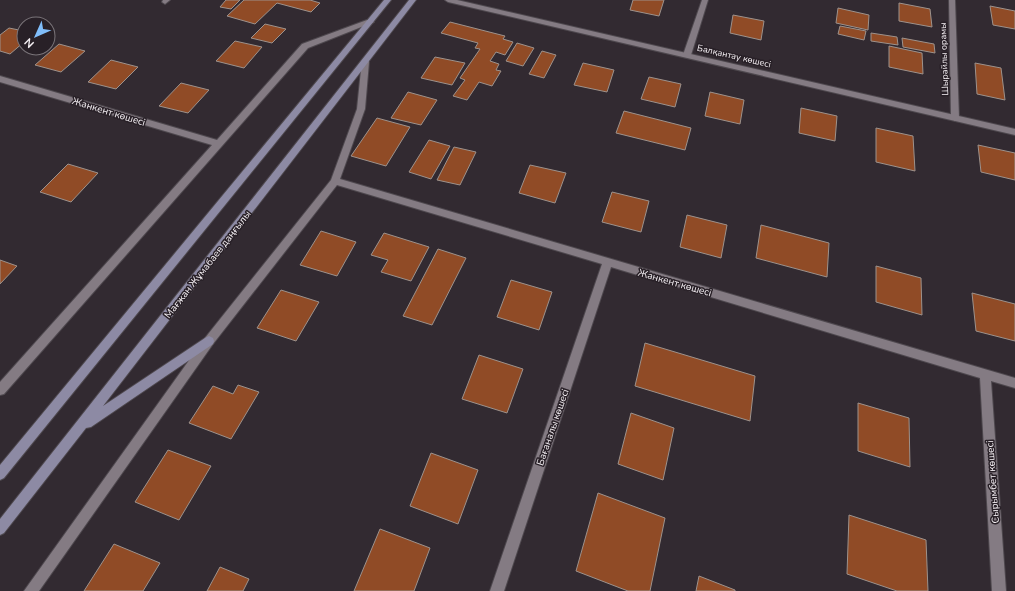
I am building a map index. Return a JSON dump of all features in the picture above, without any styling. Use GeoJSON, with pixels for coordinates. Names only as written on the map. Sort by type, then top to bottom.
{"type":"FeatureCollection","features":[{"type":"Feature","properties":{"kind":"main road"},"geometry":{"type":"LineString","coordinates":[[0,474],[388,0]]}},
{"type":"Feature","properties":{"kind":"main road","name":"Мағжан Жұмабаев даңғылы"},"geometry":{"type":"LineString","coordinates":[[0,529],[413,0]]}},
{"type":"Feature","properties":{"kind":"main road"},"geometry":{"type":"LineString","coordinates":[[78,429],[209,341]]}},
{"type":"Feature","properties":{"kind":"street","name":"Балқантау көшесі"},"geometry":{"type":"LineString","coordinates":[[448,0],[1015,132]]}},
{"type":"Feature","properties":{"kind":"street"},"geometry":{"type":"LineString","coordinates":[[687,55],[705,0]]}},
{"type":"Feature","properties":{"kind":"street","name":"Шырайлы орамы"},"geometry":{"type":"LineString","coordinates":[[952,0],[955,118]]}},
{"type":"Feature","properties":{"kind":"street"},"geometry":{"type":"LineString","coordinates":[[0,390],[305,46],[370,22]]}},
{"type":"Feature","properties":{"kind":"street"},"geometry":{"type":"LineString","coordinates":[[31,591],[209,341],[335,181],[361,109],[365,62]]}},
{"type":"Feature","properties":{"kind":"street","name":"Жанкент көшесі"},"geometry":{"type":"LineString","coordinates":[[0,79],[219,144]]}},
{"type":"Feature","properties":{"kind":"street","name":"Жанкент көшесі"},"geometry":{"type":"LineString","coordinates":[[335,181],[1015,383]]}},
{"type":"Feature","properties":{"kind":"street","name":"Бағаналы көшесі"},"geometry":{"type":"LineString","coordinates":[[497,591],[607,263]]}},
{"type":"Feature","properties":{"kind":"street","name":"Сырымбет көшесі"},"geometry":{"type":"LineString","coordinates":[[985,373],[999,591]]}},
{"type":"Feature","properties":{"kind":"building"},"geometry":{"type":"Polygon","coordinates":[[[226,0],[240,0],[231,9],[220,7],[226,0]]]}},
{"type":"Feature","properties":{"kind":"building"},"geometry":{"type":"Polygon","coordinates":[[[244,0],[310,0],[320,3],[311,12],[277,3],[255,24],[227,16],[244,0]]]}},
{"type":"Feature","properties":{"kind":"building"},"geometry":{"type":"Polygon","coordinates":[[[633,0],[664,0],[659,16],[630,10],[633,0]]]}},
{"type":"Feature","properties":{"kind":"building"},"geometry":{"type":"Polygon","coordinates":[[[899,3],[930,9],[932,27],[899,21],[899,3]]]}},
{"type":"Feature","properties":{"kind":"building"},"geometry":{"type":"Polygon","coordinates":[[[990,6],[1015,11],[1015,29],[993,25],[990,6]]]}},
{"type":"Feature","properties":{"kind":"building"},"geometry":{"type":"Polygon","coordinates":[[[838,8],[869,15],[868,30],[836,23],[838,8]]]}},
{"type":"Feature","properties":{"kind":"building"},"geometry":{"type":"Polygon","coordinates":[[[733,15],[764,21],[761,40],[730,33],[733,15]]]}},
{"type":"Feature","properties":{"kind":"building"},"geometry":{"type":"Polygon","coordinates":[[[450,22],[505,36],[503,39],[513,42],[505,55],[496,52],[490,61],[499,64],[496,70],[501,71],[492,86],[479,82],[467,100],[453,96],[465,80],[460,78],[480,49],[475,48],[478,43],[441,33],[450,22]]]}},
{"type":"Feature","properties":{"kind":"building"},"geometry":{"type":"Polygon","coordinates":[[[265,24],[286,29],[272,43],[251,38],[265,24]]]}},
{"type":"Feature","properties":{"kind":"building"},"geometry":{"type":"Polygon","coordinates":[[[840,26],[866,31],[864,40],[838,34],[840,26]]]}},
{"type":"Feature","properties":{"kind":"building"},"geometry":{"type":"Polygon","coordinates":[[[9,28],[16,29],[16,49],[10,54],[0,51],[0,35],[9,28]]]}},
{"type":"Feature","properties":{"kind":"building"},"geometry":{"type":"Polygon","coordinates":[[[871,33],[897,37],[898,45],[871,41],[871,33]]]}},
{"type":"Feature","properties":{"kind":"building"},"geometry":{"type":"Polygon","coordinates":[[[902,38],[934,44],[935,53],[903,47],[902,38]]]}},
{"type":"Feature","properties":{"kind":"building"},"geometry":{"type":"Polygon","coordinates":[[[235,41],[262,47],[244,68],[216,61],[235,41]]]}},
{"type":"Feature","properties":{"kind":"building"},"geometry":{"type":"Polygon","coordinates":[[[517,43],[534,48],[523,66],[506,61],[517,43]]]}},
{"type":"Feature","properties":{"kind":"building"},"geometry":{"type":"Polygon","coordinates":[[[59,44],[85,51],[61,72],[35,65],[45,56],[56,56],[56,47],[59,44]]]}},
{"type":"Feature","properties":{"kind":"building"},"geometry":{"type":"Polygon","coordinates":[[[889,46],[922,53],[923,74],[889,67],[889,46]]]}},
{"type":"Feature","properties":{"kind":"building"},"geometry":{"type":"Polygon","coordinates":[[[542,51],[556,55],[544,78],[529,74],[542,51]]]}},
{"type":"Feature","properties":{"kind":"building"},"geometry":{"type":"Polygon","coordinates":[[[435,57],[465,63],[452,85],[421,78],[435,57]]]}},
{"type":"Feature","properties":{"kind":"building"},"geometry":{"type":"Polygon","coordinates":[[[111,60],[138,67],[116,89],[88,82],[111,60]]]}},
{"type":"Feature","properties":{"kind":"building"},"geometry":{"type":"Polygon","coordinates":[[[583,63],[614,70],[607,92],[574,85],[583,63]]]}},
{"type":"Feature","properties":{"kind":"building"},"geometry":{"type":"Polygon","coordinates":[[[975,63],[1001,68],[1005,100],[977,94],[975,63]]]}},
{"type":"Feature","properties":{"kind":"building"},"geometry":{"type":"Polygon","coordinates":[[[649,77],[681,84],[675,107],[641,99],[649,77]]]}},
{"type":"Feature","properties":{"kind":"building"},"geometry":{"type":"Polygon","coordinates":[[[181,83],[209,90],[188,113],[159,106],[181,83]]]}},
{"type":"Feature","properties":{"kind":"building"},"geometry":{"type":"Polygon","coordinates":[[[408,92],[437,100],[421,125],[391,118],[408,92]]]}},
{"type":"Feature","properties":{"kind":"building"},"geometry":{"type":"Polygon","coordinates":[[[710,92],[744,100],[740,124],[705,116],[710,92]]]}},
{"type":"Feature","properties":{"kind":"building"},"geometry":{"type":"Polygon","coordinates":[[[801,108],[837,116],[835,141],[799,133],[801,108]]]}},
{"type":"Feature","properties":{"kind":"building"},"geometry":{"type":"Polygon","coordinates":[[[624,111],[691,128],[685,150],[616,133],[624,111]]]}},
{"type":"Feature","properties":{"kind":"building"},"geometry":{"type":"Polygon","coordinates":[[[377,118],[410,127],[386,166],[351,156],[377,118]]]}},
{"type":"Feature","properties":{"kind":"building"},"geometry":{"type":"Polygon","coordinates":[[[876,128],[913,136],[915,171],[876,162],[876,128]]]}},
{"type":"Feature","properties":{"kind":"building"},"geometry":{"type":"Polygon","coordinates":[[[429,140],[450,146],[431,179],[409,172],[429,140]]]}},
{"type":"Feature","properties":{"kind":"building"},"geometry":{"type":"Polygon","coordinates":[[[978,145],[1015,153],[1015,180],[981,172],[978,145]]]}},
{"type":"Feature","properties":{"kind":"building"},"geometry":{"type":"Polygon","coordinates":[[[454,147],[476,152],[460,185],[437,180],[454,147]]]}},
{"type":"Feature","properties":{"kind":"building"},"geometry":{"type":"Polygon","coordinates":[[[68,164],[98,173],[71,202],[40,192],[68,164]]]}},
{"type":"Feature","properties":{"kind":"building"},"geometry":{"type":"Polygon","coordinates":[[[530,165],[566,173],[555,203],[519,193],[530,165]]]}},
{"type":"Feature","properties":{"kind":"building"},"geometry":{"type":"Polygon","coordinates":[[[612,192],[649,201],[641,232],[602,222],[612,192]]]}},
{"type":"Feature","properties":{"kind":"building"},"geometry":{"type":"Polygon","coordinates":[[[687,215],[727,225],[721,258],[680,247],[687,215]]]}},
{"type":"Feature","properties":{"kind":"building"},"geometry":{"type":"Polygon","coordinates":[[[761,225],[829,243],[827,277],[756,258],[761,225]]]}},
{"type":"Feature","properties":{"kind":"building"},"geometry":{"type":"Polygon","coordinates":[[[321,231],[356,242],[337,276],[300,265],[321,231]]]}},
{"type":"Feature","properties":{"kind":"building"},"geometry":{"type":"Polygon","coordinates":[[[384,233],[429,247],[411,281],[381,272],[388,260],[371,255],[384,233]]]}},
{"type":"Feature","properties":{"kind":"building"},"geometry":{"type":"Polygon","coordinates":[[[438,249],[466,258],[432,325],[403,316],[438,249]]]}},
{"type":"Feature","properties":{"kind":"building"},"geometry":{"type":"Polygon","coordinates":[[[0,260],[17,266],[0,284],[0,260]]]}},
{"type":"Feature","properties":{"kind":"building"},"geometry":{"type":"Polygon","coordinates":[[[876,266],[921,278],[922,315],[876,302],[876,266]]]}},
{"type":"Feature","properties":{"kind":"building"},"geometry":{"type":"Polygon","coordinates":[[[511,280],[552,292],[539,330],[497,317],[511,280]]]}},
{"type":"Feature","properties":{"kind":"building"},"geometry":{"type":"Polygon","coordinates":[[[281,290],[319,302],[296,341],[257,328],[281,290]]]}},
{"type":"Feature","properties":{"kind":"building"},"geometry":{"type":"Polygon","coordinates":[[[972,293],[1015,304],[1015,341],[976,331],[972,293]]]}},
{"type":"Feature","properties":{"kind":"building"},"geometry":{"type":"Polygon","coordinates":[[[645,343],[755,376],[750,421],[635,386],[645,343]]]}},
{"type":"Feature","properties":{"kind":"building"},"geometry":{"type":"Polygon","coordinates":[[[479,355],[523,369],[507,413],[462,399],[479,355]]]}},
{"type":"Feature","properties":{"kind":"building"},"geometry":{"type":"Polygon","coordinates":[[[238,385],[259,392],[231,439],[189,423],[213,386],[233,394],[238,385]]]}},
{"type":"Feature","properties":{"kind":"building"},"geometry":{"type":"Polygon","coordinates":[[[858,403],[909,418],[910,467],[858,451],[858,403]]]}},
{"type":"Feature","properties":{"kind":"building"},"geometry":{"type":"Polygon","coordinates":[[[631,413],[674,428],[663,480],[618,464],[631,413]]]}},
{"type":"Feature","properties":{"kind":"building"},"geometry":{"type":"Polygon","coordinates":[[[168,450],[211,466],[179,520],[135,502],[168,450]]]}},
{"type":"Feature","properties":{"kind":"building"},"geometry":{"type":"Polygon","coordinates":[[[431,453],[478,470],[458,524],[410,506],[431,453]]]}},
{"type":"Feature","properties":{"kind":"building"},"geometry":{"type":"Polygon","coordinates":[[[598,493],[665,518],[650,591],[628,591],[576,571],[598,493]]]}},
{"type":"Feature","properties":{"kind":"building"},"geometry":{"type":"Polygon","coordinates":[[[849,515],[926,540],[928,591],[897,591],[847,574],[849,515]]]}},
{"type":"Feature","properties":{"kind":"building"},"geometry":{"type":"Polygon","coordinates":[[[380,529],[430,548],[414,591],[354,591],[380,529]]]}},
{"type":"Feature","properties":{"kind":"building"},"geometry":{"type":"Polygon","coordinates":[[[114,544],[160,563],[143,591],[84,591],[114,544]]]}},
{"type":"Feature","properties":{"kind":"building"},"geometry":{"type":"Polygon","coordinates":[[[220,567],[249,579],[243,591],[207,591],[220,567]]]}},
{"type":"Feature","properties":{"kind":"building"},"geometry":{"type":"Polygon","coordinates":[[[699,576],[735,590],[735,591],[696,591],[699,576]]]}}]}
